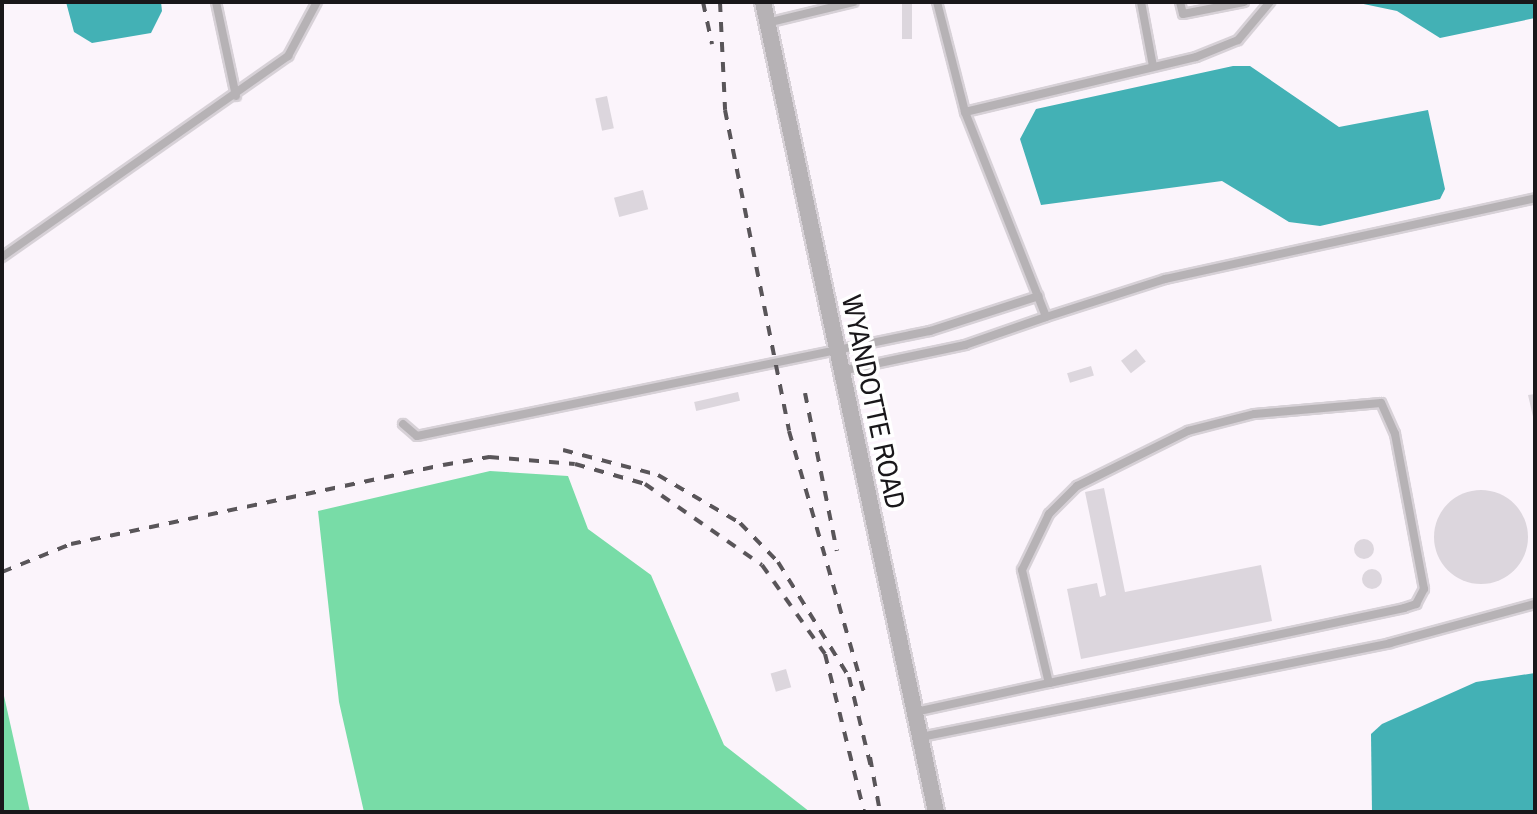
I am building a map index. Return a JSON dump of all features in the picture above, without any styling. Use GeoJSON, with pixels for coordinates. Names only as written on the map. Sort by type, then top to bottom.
{"type":"FeatureCollection","features":[{"type":"Feature","properties":{"kind":"street","name":"WYANDOTTE ROAD"},"geometry":{"type":"LineString","coordinates":[[763,2],[936,812]]}},
{"type":"Feature","properties":{"kind":"lane"},"geometry":{"type":"LineString","coordinates":[[216,2],[236,96]]}},
{"type":"Feature","properties":{"kind":"lane"},"geometry":{"type":"LineString","coordinates":[[2,257],[236,96],[288,56],[317,2]]}},
{"type":"Feature","properties":{"kind":"lane"},"geometry":{"type":"LineString","coordinates":[[767,23],[854,2]]}},
{"type":"Feature","properties":{"kind":"lane"},"geometry":{"type":"LineString","coordinates":[[937,2],[965,112],[1046,317]]}},
{"type":"Feature","properties":{"kind":"lane"},"geometry":{"type":"LineString","coordinates":[[1141,2],[1153,66]]}},
{"type":"Feature","properties":{"kind":"lane"},"geometry":{"type":"LineString","coordinates":[[1180,2],[1183,14],[1244,2]]}},
{"type":"Feature","properties":{"kind":"lane"},"geometry":{"type":"LineString","coordinates":[[965,112],[1153,66],[1238,40],[1266,4]]}},
{"type":"Feature","properties":{"kind":"lane"},"geometry":{"type":"LineString","coordinates":[[841,371],[965,345],[1165,279],[1535,198]]}},
{"type":"Feature","properties":{"kind":"lane"},"geometry":{"type":"LineString","coordinates":[[403,424],[417,436],[930,331],[1039,296]]}},
{"type":"Feature","properties":{"kind":"lane"},"geometry":{"type":"LineString","coordinates":[[915,712],[1416,604],[1424,589],[1395,434],[1381,403],[1254,414],[1188,431],[1077,486],[1049,514],[1022,570],[1049,683]]}},
{"type":"Feature","properties":{"kind":"lane"},"geometry":{"type":"LineString","coordinates":[[921,737],[1390,643],[1535,604]]}},
{"type":"Feature","properties":{"kind":"green space"},"geometry":{"type":"Polygon","coordinates":[[[490,471],[568,476],[588,529],[651,575],[724,745],[810,812],[364,812],[339,702],[318,511],[490,471]]]}},
{"type":"Feature","properties":{"kind":"green space"},"geometry":{"type":"Polygon","coordinates":[[[2,687],[30,812],[2,812],[2,687]]]}},
{"type":"Feature","properties":{"kind":"water"},"geometry":{"type":"Polygon","coordinates":[[[66,2],[161,2],[162,11],[151,33],[92,43],[74,32],[66,2]]]}},
{"type":"Feature","properties":{"kind":"water"},"geometry":{"type":"Polygon","coordinates":[[[1354,2],[1535,2],[1535,18],[1440,38],[1397,11],[1354,2]]]}},
{"type":"Feature","properties":{"kind":"water"},"geometry":{"type":"Polygon","coordinates":[[[1233,66],[1250,66],[1339,127],[1428,110],[1445,189],[1440,199],[1320,226],[1289,222],[1222,181],[1041,205],[1020,139],[1036,109],[1233,66]]]}},
{"type":"Feature","properties":{"kind":"water"},"geometry":{"type":"Polygon","coordinates":[[[1535,673],[1535,812],[1372,812],[1371,734],[1382,724],[1476,682],[1535,673]]]}},
{"type":"Feature","properties":{"kind":"building"},"geometry":{"type":"Polygon","coordinates":[[[902,2],[912,2],[912,39],[902,39],[902,2]]]}},
{"type":"Feature","properties":{"kind":"building"},"geometry":{"type":"Polygon","coordinates":[[[607,96],[614,128],[602,131],[595,98],[607,96]]]}},
{"type":"Feature","properties":{"kind":"building"},"geometry":{"type":"Polygon","coordinates":[[[643,190],[648,209],[619,217],[614,198],[643,190]]]}},
{"type":"Feature","properties":{"kind":"building"},"geometry":{"type":"Polygon","coordinates":[[[1136,349],[1146,362],[1131,373],[1121,361],[1136,349]]]}},
{"type":"Feature","properties":{"kind":"building"},"geometry":{"type":"Polygon","coordinates":[[[1091,366],[1094,376],[1070,383],[1067,373],[1091,366]]]}},
{"type":"Feature","properties":{"kind":"building"},"geometry":{"type":"Polygon","coordinates":[[[738,392],[740,401],[696,411],[694,402],[738,392]]]}},
{"type":"Feature","properties":{"kind":"building"},"geometry":{"type":"Polygon","coordinates":[[[1535,394],[1535,421],[1534,421],[1528,395],[1535,394]]]}},
{"type":"Feature","properties":{"kind":"building"},"geometry":{"type":"Polygon","coordinates":[[[1104,488],[1125,592],[1261,565],[1272,621],[1081,659],[1067,589],[1097,583],[1100,597],[1106,595],[1085,492],[1104,488]]]}},
{"type":"Feature","properties":{"kind":"building"},"geometry":{"type":"Polygon","coordinates":[[[1481,490],[1499,494],[1514,504],[1524,519],[1528,537],[1524,555],[1514,570],[1499,580],[1481,584],[1463,580],[1448,570],[1438,555],[1434,537],[1438,519],[1448,504],[1463,494],[1481,490]]]}},
{"type":"Feature","properties":{"kind":"building"},"geometry":{"type":"Polygon","coordinates":[[[1364,539],[1371,542],[1374,549],[1371,556],[1364,559],[1357,556],[1354,549],[1357,542],[1364,539]]]}},
{"type":"Feature","properties":{"kind":"building"},"geometry":{"type":"Polygon","coordinates":[[[1372,569],[1379,572],[1382,579],[1379,586],[1372,589],[1365,586],[1362,579],[1365,572],[1372,569]]]}},
{"type":"Feature","properties":{"kind":"building"},"geometry":{"type":"Polygon","coordinates":[[[786,669],[791,687],[776,692],[771,673],[786,669]]]}},
{"type":"Feature","properties":{"kind":"railway"},"geometry":{"type":"LineString","coordinates":[[703,2],[712,44]]}},
{"type":"Feature","properties":{"kind":"railway"},"geometry":{"type":"LineString","coordinates":[[720,2],[725,110],[789,431],[864,693]]}},
{"type":"Feature","properties":{"kind":"railway"},"geometry":{"type":"LineString","coordinates":[[805,393],[837,551]]}},
{"type":"Feature","properties":{"kind":"railway"},"geometry":{"type":"LineString","coordinates":[[563,450],[658,475],[740,523],[778,562],[849,677],[871,767]]}},
{"type":"Feature","properties":{"kind":"railway"},"geometry":{"type":"LineString","coordinates":[[2,572],[71,544],[443,465],[489,457],[575,464],[645,484],[762,565],[825,654],[864,812]]}},
{"type":"Feature","properties":{"kind":"railway"},"geometry":{"type":"LineString","coordinates":[[870,757],[880,812]]}}]}
